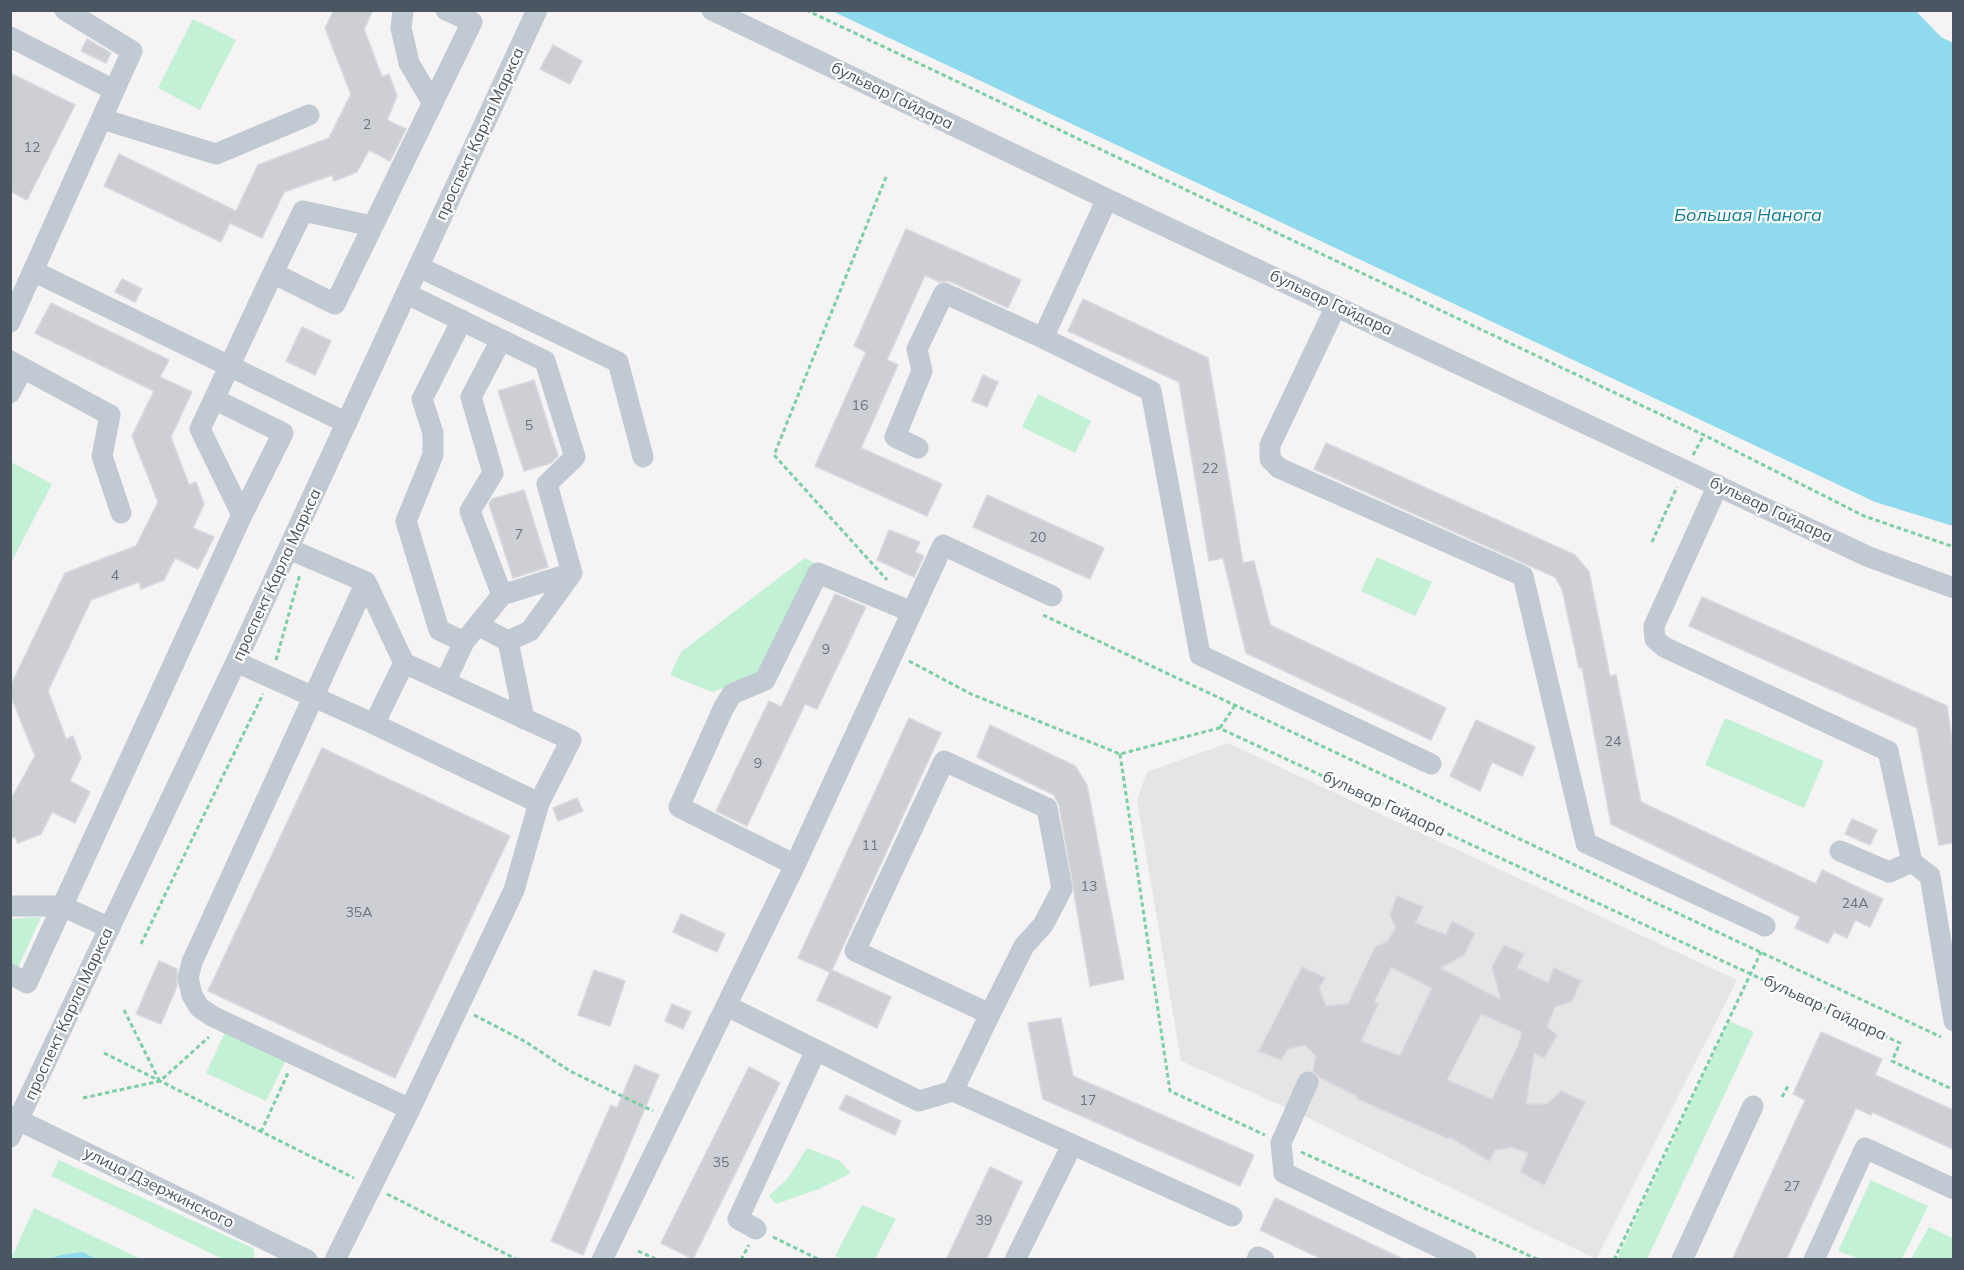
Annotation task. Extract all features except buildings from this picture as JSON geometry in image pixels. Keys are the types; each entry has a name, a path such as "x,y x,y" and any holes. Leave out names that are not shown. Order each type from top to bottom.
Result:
{"street":[{"path":"10,322 132,51 65,10"},
{"path":"403,10 401,28 409,63 432,102"},
{"path":"273,273 335,304 472,22 446,10"},
{"name":"проспект Карла Маркса","path":"13,1124 110,928 236,662 297,553 347,423 537,10"},
{"name":"бульвар Гайдара","path":"712,10 1107,200 1869,557 1953,588"},
{"path":"10,37 114,90"},
{"path":"102,119 216,154 309,116"},
{"path":"1043,338 1107,200"},
{"path":"242,515 200,429 303,211 372,226"},
{"path":"419,267 618,362 643,457"},
{"path":"33,271 347,423"},
{"path":"918,448 895,437 922,371 917,349 944,293 1151,391 1200,655 1431,764"},
{"path":"406,294 545,361 575,457 547,484 572,573"},
{"path":"1336,306 1270,445 1270,459 1279,468 1523,576 1586,843 1765,926"},
{"path":"462,320 422,399 433,433 432,455 406,520 439,630 464,642"},
{"path":"501,340 471,397 493,473 470,511 502,595"},
{"path":"10,393 17,364 110,415 102,456 121,513"},
{"path":"10,974 27,983 242,515 283,433 214,399"},
{"path":"1718,485 1654,626 1655,639 1664,647 1888,751 1912,862 1930,876 1948,1029"},
{"path":"602,1260 795,865 943,545 1052,596"},
{"path":"297,553 366,582 404,663 571,740 539,803 514,890 335,1260"},
{"path":"445,682 464,642 502,595 572,573"},
{"path":"508,641 530,631 572,573"},
{"path":"795,865 679,807 723,709 732,694 765,680 818,573 912,612"},
{"path":"366,582 192,962 188,978 192,995 199,1007 225,1023 410,1109"},
{"path":"479,626 508,641"},
{"path":"508,641 524,719"},
{"path":"236,662 374,724 539,803"},
{"path":"374,724 404,663"},
{"path":"953,1091 1024,946 1043,925 1062,889 1047,808 944,762 855,951 990,1014"},
{"path":"1840,851 1889,872 1912,862"},
{"path":"10,906 62,906 110,928"},
{"path":"727,1006 920,1101 953,1091 1232,1216"},
{"path":"756,1229 738,1219 816,1050"},
{"path":"1308,1082 1281,1143 1284,1173 1466,1260"},
{"path":"1682,1260 1753,1106"},
{"name":"улица Дзержинского","path":"13,1124 307,1260"},
{"path":"1015,1260 1072,1146"},
{"path":"1814,1260 1865,1148 1953,1189"},
{"path":"1257,1260 1258,1257 1264,1260"}],"path":[{"path":"806,10 1704,435 1864,516 1953,547"},
{"path":"886,177 774,455 888,582"},
{"path":"141,944 271,678 297,553"},
{"path":"1035,611 1761,952 1948,1029"},
{"path":"894,654 971,694 1120,754 1219,728 1236,705"},
{"name":"бульвар Гайдара","path":"1219,728 1751,972 1900,1044 1892,1061 1953,1090"},
{"path":"1120,754 1170,1091 1539,1260"},
{"path":"1614,1260 1761,952"},
{"path":"459,1007 526,1042 570,1071 671,1120"},
{"path":"124,1010 160,1081"},
{"path":"82,1098 160,1081 225,1023"},
{"path":"104,1053 518,1260"},
{"path":"261,1131 297,1056"},
{"path":"1782,1097 1788,1086"},
{"path":"741,1260 756,1229 820,1260"},
{"path":"638,1251 658,1260"}],"shaded area":[{"path":"1228,743 1737,980 1596,1259 1294,1111 1181,1061 1137,800 1147,772"}],"green space":[{"path":"193,19 236,40 200,110 158,88"},
{"path":"1038,394 1091,421 1075,453 1022,427"},
{"path":"10,462 52,484 11,563"},
{"path":"1377,557 1432,582 1415,616 1361,591"},
{"path":"805,558 814,563 762,674 712,692 670,675 681,652"},
{"path":"1725,718 1824,761 1804,808 1705,765"},
{"path":"41,917 18,968 11,964 11,919"},
{"path":"1729,1021 1754,1032 1647,1259 1617,1259"},
{"path":"226,1030 287,1058 266,1101 206,1073"},
{"path":"807,1148 840,1161 851,1173 819,1189 776,1204 769,1196 788,1178"},
{"path":"59,1160 253,1248 255,1259 223,1259 51,1176"},
{"path":"1871,1180 1928,1206 1902,1259 1860,1259 1838,1251"},
{"path":"862,1205 896,1219 875,1259 843,1259 835,1256"},
{"path":"34,1208 141,1259 96,1259 83,1252 50,1260 11,1259"},
{"path":"1929,1227 1953,1238 1953,1259 1911,1259"}],"water":[{"name":"Большая Нанога","path":"832,11 1916,11 1941,37 1953,43 1953,526 1875,502"},
{"path":"83,1252 96,1259 50,1259 61,1255"}]}
